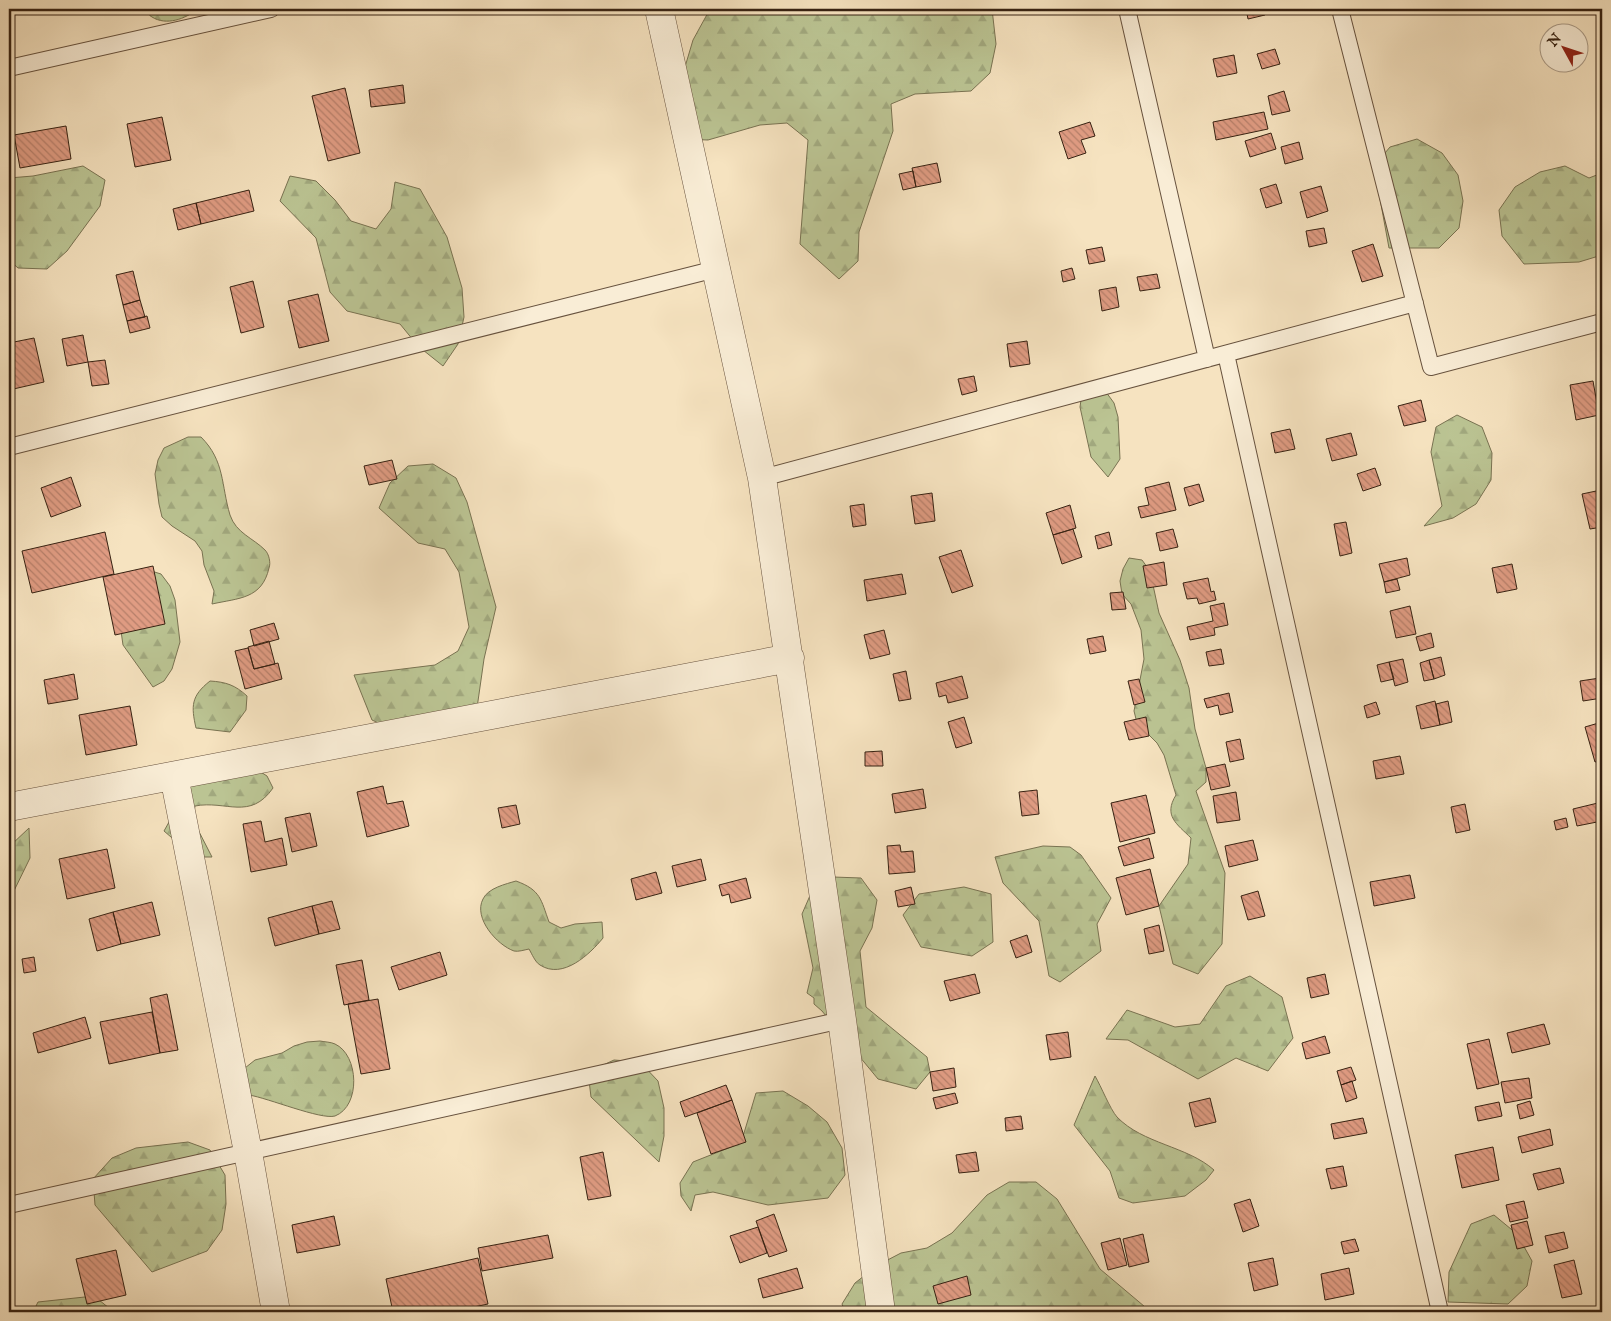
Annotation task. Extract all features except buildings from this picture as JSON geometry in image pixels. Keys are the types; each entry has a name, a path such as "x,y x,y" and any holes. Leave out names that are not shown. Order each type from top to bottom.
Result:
{"street":[{"path":"659,9 762,478 842,1020 881,1312"},
{"path":"9,807 790,658"},
{"path":"174,776 248,1152 276,1312"}],"lane":[{"path":"9,68 207,16 271,9"},
{"path":"1127,9 1207,359"},
{"path":"1340,9 1431,367 1602,322"},
{"path":"9,447 716,269"},
{"path":"762,478 1415,304"},
{"path":"1226,354 1440,1312"},
{"path":"9,1205 842,1020"}],"green space":[{"path":"144,9 197,9 182,18 163,21 151,16"},
{"path":"710,9 992,9 996,44 990,73 971,91 915,94 891,104 893,131 859,232 858,261 839,279 800,244 808,140 787,123 760,125 708,140 681,139 671,114 693,40"},
{"path":"1417,139 1442,153 1458,175 1463,201 1459,228 1439,248 1389,248 1374,166 1390,147"},
{"path":"83,166 105,180 100,206 67,251 47,269 18,268 9,260 9,178 33,176"},
{"path":"1565,166 1589,178 1602,173 1602,255 1579,262 1524,264 1502,236 1499,210 1515,187 1540,172"},
{"path":"290,176 316,181 335,200 351,221 376,229 391,209 395,182 420,189 447,237 462,288 464,317 458,344 443,366 418,346 400,324 347,311 330,292 316,238 280,201"},
{"path":"1106,392 1114,403 1118,417 1120,459 1108,477 1091,457 1080,407 1082,393"},
{"path":"1457,415 1482,427 1492,453 1491,480 1476,504 1453,518 1424,526 1442,506 1431,452 1436,427"},
{"path":"188,437 201,437 209,446 218,464 233,521 241,531 265,550 269,556 270,566 261,586 240,598 212,604 214,591 204,565 202,551 195,541 162,517 155,474 158,460 164,448"},
{"path":"433,464 456,478 467,502 496,607 484,659 476,715 398,732 372,720 354,675 435,665 458,651 469,627 459,572 445,549 418,543 379,508 390,483 408,466"},
{"path":"1129,558 1142,560 1150,571 1159,613 1180,660 1189,688 1195,729 1206,768 1206,782 1196,791 1225,873 1222,944 1198,974 1173,964 1159,906 1188,864 1191,838 1177,824 1171,814 1172,802 1176,795 1164,755 1157,743 1137,723 1134,711 1144,659 1141,630 1131,604 1122,594 1120,581 1123,569"},
{"path":"148,570 161,574 170,586 175,600 180,642 172,669 164,681 153,687 123,645 121,631"},
{"path":"210,681 230,685 247,696 246,710 230,732 196,728 193,713 194,702 199,692"},
{"path":"245,762 267,776 273,788 264,798 246,807 195,806 193,820 212,857 198,857 186,850 164,831 196,774"},
{"path":"29,828 30,858 9,901 9,851 11,845"},
{"path":"1043,846 1070,847 1081,855 1111,898 1097,924 1101,951 1060,982 1049,976 1039,921 1003,883 995,857"},
{"path":"833,877 861,878 877,900 872,928 860,951 866,1007 927,1057 930,1072 916,1089 878,1079 822,1011 814,1004 814,998 807,993 813,968 802,914 812,891"},
{"path":"516,881 535,892 542,902 549,922 561,928 575,924 602,922 603,938 583,958 567,967 558,969 549,969 540,965 529,949 514,951 507,948 488,930 481,914 481,906 485,895 489,892"},
{"path":"964,887 991,894 993,942 972,956 921,947 903,915 919,894"},
{"path":"1250,976 1282,997 1293,1038 1268,1071 1236,1058 1198,1079 1128,1040 1106,1039 1127,1010 1175,1027 1200,1024 1226,986"},
{"path":"307,1042 333,1043 343,1050 349,1058 354,1080 353,1092 343,1110 335,1116 318,1115 249,1095 245,1068 255,1060 282,1053 294,1046"},
{"path":"614,1060 640,1062 658,1081 664,1108 664,1136 659,1162 591,1097 588,1072"},
{"path":"1095,1076 1111,1109 1117,1117 1139,1133 1203,1162 1214,1170 1206,1180 1185,1196 1133,1203 1119,1198 1110,1171 1074,1125"},
{"path":"783,1091 808,1106 827,1122 842,1148 845,1175 828,1198 768,1205 713,1192 695,1195 691,1211 681,1196 680,1183 693,1162 741,1143 756,1093"},
{"path":"188,1142 210,1150 225,1175 226,1204 222,1230 207,1251 152,1272 95,1205 93,1179 112,1158 136,1148"},
{"path":"1009,1182 1036,1182 1057,1199 1100,1269 1151,1312 845,1312 842,1304 855,1283 878,1265 901,1253 927,1248 952,1233 987,1195"},
{"path":"1494,1215 1517,1234 1532,1261 1527,1286 1508,1304 1448,1302 1449,1272 1471,1224"},
{"path":"94,1296 114,1312 33,1312 38,1302"}]}
